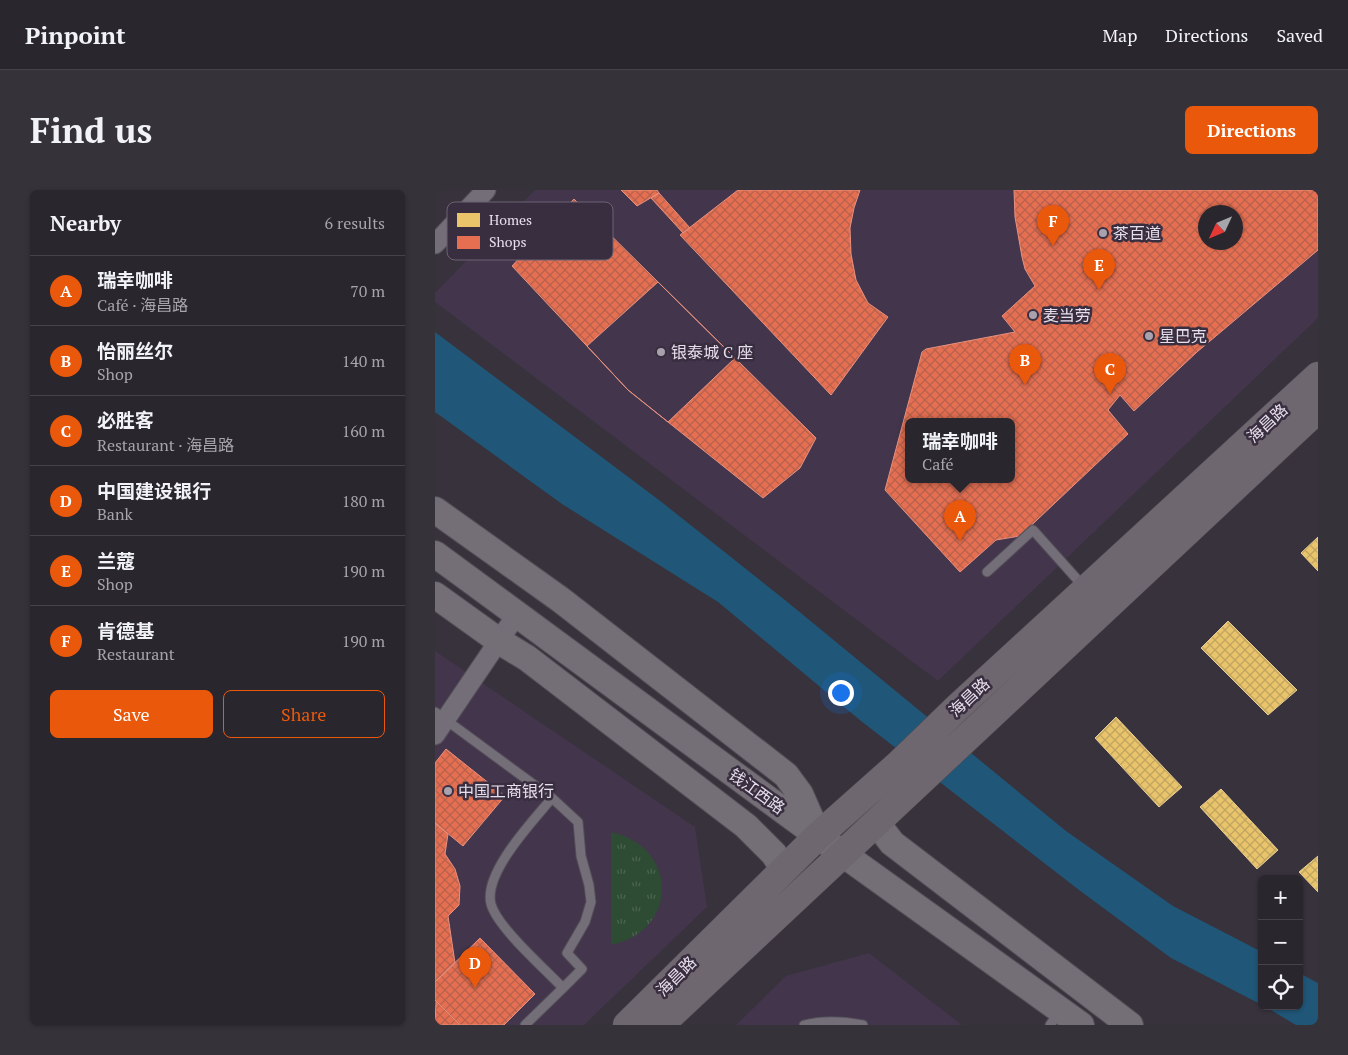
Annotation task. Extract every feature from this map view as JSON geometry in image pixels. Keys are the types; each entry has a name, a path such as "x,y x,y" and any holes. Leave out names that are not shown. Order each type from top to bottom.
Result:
{"main road":[{"name":"海昌路","path":"627,1025 818,836 899,764 958,707 1318,376"},
{"name":"海昌路","path":"659,1025 1318,410"},
{"path":"435,510 561,600 786,775 800,794 818,836"},
{"name":"钱江西路","path":"435,554 818,836 843,852 1055,1017 1081,1025"},
{"path":"435,594 499,641 527,658 746,826 774,854 784,870"},
{"path":"517,614 516,637 527,658"},
{"path":"876,822 892,843 1130,1025"}],"street":[{"path":"475,202 486,190"},
{"path":"435,244 447,232"},
{"path":"435,735 441,715 499,641 517,614"}],"lane":[{"path":"987,572 1033,530 1086,589"},
{"path":"441,715 552,798 578,822 581,856 589,885 591,902 585,922 567,953 582,969 525,1025"},
{"path":"552,798 527,828 497,871 491,887 491,904 497,918 563,988"},
{"path":"803,1025 838,1021 863,1025"}],"shaded area":[{"path":"535,190 1318,190 1318,318 938,681 435,302 435,293 467,260 613,260 613,202 523,202"},
{"path":"435,651 695,827 707,907 584,1025 435,1025"},
{"path":"869,953 962,1025 736,1025 786,976"}],"green space":[{"path":"611,832 633,841 649,854 659,871 662,889 659,907 649,924 633,937 611,945"}],"water":[{"path":"435,332 659,500 785,600 1066,831 1173,906 1258,950 1258,1003 1171,958 1079,890 861,721 718,602 562,504 435,412"},
{"path":"1303,975 1318,983 1318,1025 1296,1025 1271,1010 1303,1010"}],"building: Homes":[{"path":"1318,537 1318,571 1301,553"},
{"path":"1228,621 1297,690 1268,715 1201,648"},
{"path":"1116,717 1182,787 1159,807 1095,738"},
{"path":"1221,789 1278,850 1257,869 1200,807"},
{"path":"1318,856 1318,892 1303,875 1299,872"}],"building: Shops":[{"path":"621,190 657,190 659,193 637,206"},
{"path":"738,190 860,190 850,228 851,254 856,280 868,303 888,317 831,395 680,235"},
{"path":"1014,190 1318,190 1318,250 1197,352 1134,411 1120,395 1108,410 1128,434 1020,536 996,540 960,572 885,490 922,352 926,349 1015,332 1002,316 1035,286 1025,269 1015,217"},
{"path":"659,193 690,228 683,233 651,198"},
{"path":"613,238 816,438 800,468 763,498 628,390 512,266 518,260 613,260"},
{"name":"银泰城 C 座","path":"658,282 735,358 668,422 628,390 587,346"},
{"path":"446,749 505,796 463,846 435,823 435,763"},
{"path":"435,823 448,834 445,854 455,869 460,886 459,905 448,916 455,963 435,982"},
{"path":"480,938 535,994 504,1025 460,1025 435,1000 435,982"},
{"path":"436,1001 460,1025 435,1025"}],"place":[{"name":"茶百道","path":"1103,233"},
{"name":"肯德基","path":"1053,246"},
{"name":"兰蔻","path":"1099,290"},
{"name":"麦当劳","path":"1033,315"},
{"name":"星巴克","path":"1149,336"},
{"name":"银泰城 C 座","path":"661,352"},
{"name":"怡丽丝尔","path":"1025,385"},
{"name":"必胜客","path":"1110,394"},
{"name":"瑞幸咖啡","path":"960,541"},
{"name":"中国工商银行","path":"448,791"},
{"name":"中国建设银行","path":"475,988"}]}
